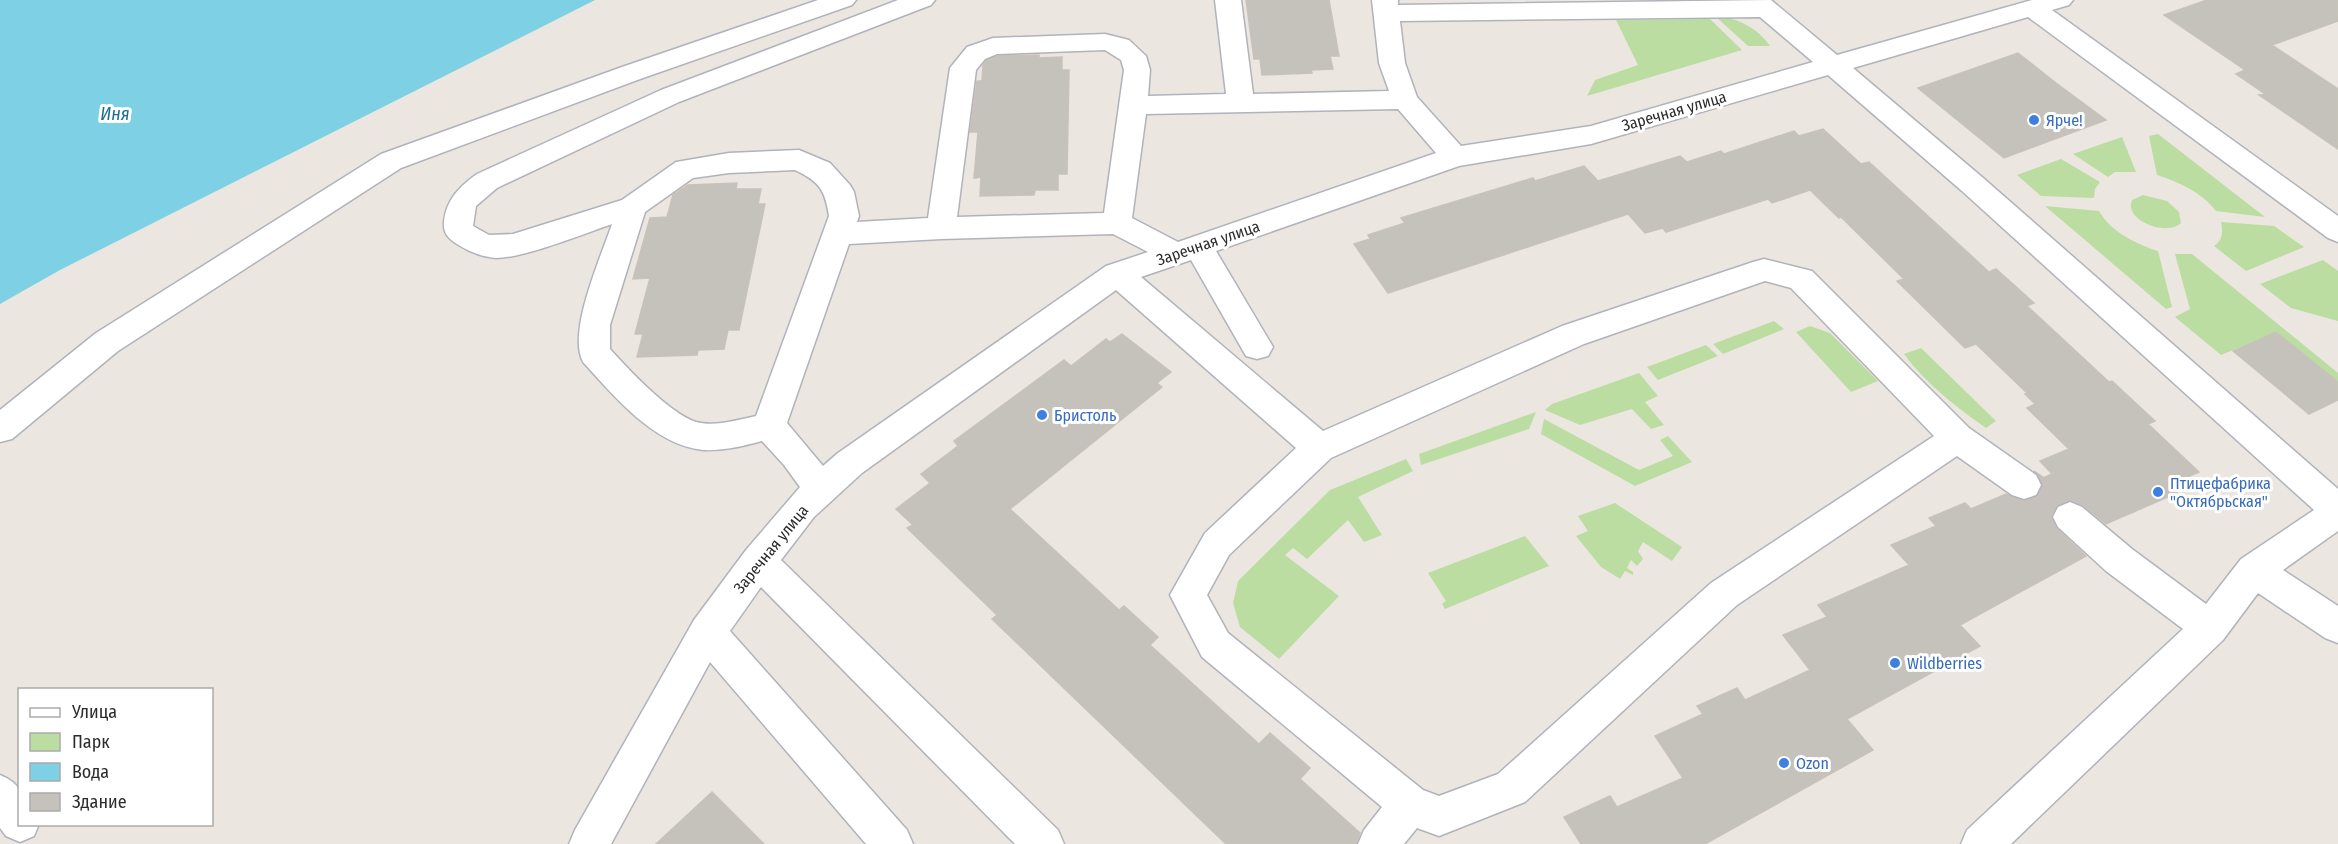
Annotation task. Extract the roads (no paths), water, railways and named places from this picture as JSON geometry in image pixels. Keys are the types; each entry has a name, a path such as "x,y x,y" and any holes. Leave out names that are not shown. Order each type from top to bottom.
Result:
{"street":[{"path":"0,429 108,342 391,161 631,73 843,0"},
{"path":"769,426 844,216 840,192 820,170 799,160 729,163 686,169 632,207 496,249 473,241 458,230 458,215 467,195 487,181 670,96 922,0"},
{"path":"1228,0 1241,104"},
{"path":"2047,4 2338,231"},
{"name":"Заречная улица","path":"589,844 707,632 802,507 850,463 1118,274 1455,157 1591,135 2047,4"},
{"path":"1455,157 1405,100 1392,63 1386,6 1761,5 1972,184 2338,511 2254,570 2210,628 1981,844"},
{"path":"941,228 963,68 976,53 993,46 1055,43 1105,42 1120,46 1133,56 1136,63 1134,105 1117,224"},
{"path":"1134,105 1405,100"},
{"path":"632,207 594,325 594,353 615,375 679,430 696,435 718,436 769,426"},
{"path":"838,234 941,228 1117,224 1188,250 1257,347"},
{"path":"1957,438 1724,594 1511,788 1438,816 1410,805 1215,645 1188,595 1217,544 1319,448 1573,335 1764,270 1800,279 1957,438 2024,485"},
{"path":"1118,274 1319,448"},
{"path":"769,426 796,455 822,491"},
{"path":"2070,517 2119,560 2210,628"},
{"path":"759,561 1044,844"},
{"path":"2254,570 2338,626"},
{"path":"707,632 893,844"},
{"path":"1378,844 1410,805"},
{"path":"21,826 36,844"}],"water":[{"name":"Иня","path":"0,0 595,0 60,270 0,304"}],"tunnel":[{"path":"2024,485 2070,517"}],"place":[{"name":"Ярче!","path":"2034,120"},
{"name":"Бристоль","path":"1042,415"},
{"name":"Птицефабрика \"Октябрьская\"","path":"2158,492"},
{"name":"Wildberries","path":"1895,663"},
{"name":"Ozon","path":"1784,763"}]}
